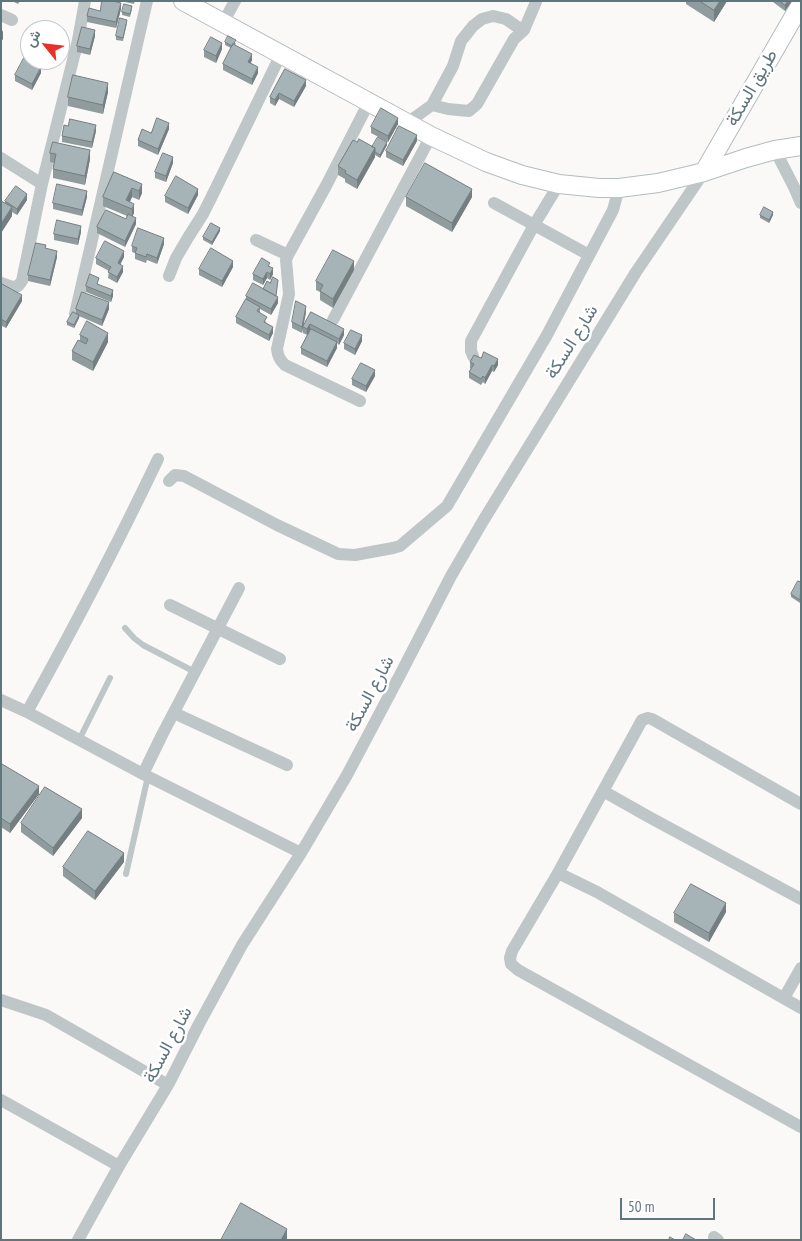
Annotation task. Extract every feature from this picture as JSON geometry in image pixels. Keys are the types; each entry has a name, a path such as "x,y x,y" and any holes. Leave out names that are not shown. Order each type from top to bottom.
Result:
{"main road":[{"path":"183,1 431,136 504,169 540,180 586,187 619,188 658,183 704,172 775,150 801,146"},
{"name":"طريق السكة","path":"704,172 801,4"}],"street":[{"path":"1,283 12,288 18,286 22,281 42,184 78,40 85,1"},
{"path":"75,314 147,1"},
{"path":"223,23 235,1"},
{"path":"432,105 469,111 477,104 514,39 524,30 536,2"},
{"path":"408,123 432,105 453,66 461,41 482,18 493,16 506,19 524,30"},
{"path":"169,276 176,258 203,214 281,54"},
{"path":"360,401 285,365 277,355 277,349 289,294 286,260 369,102"},
{"path":"333,320 431,136"},
{"path":"775,150 800,199"},
{"path":"1,158 42,184"},
{"name":"شارع السكة","path":"78,1240 119,1166 168,1085 242,945 302,853 400,675 451,576 483,521 636,272 704,172"},
{"path":"473,356 471,352 472,341 534,226 559,184"},
{"path":"169,481 174,475 184,476 338,554 355,554 400,546 448,506 547,335 613,210 619,188"},
{"path":"494,203 589,255"},
{"path":"256,240 288,255"},
{"path":"27,712 128,523 158,459"},
{"path":"145,775 174,712 239,588"},
{"path":"170,605 280,659"},
{"path":"1,700 145,775 302,853"},
{"path":"174,712 287,765"},
{"path":"801,804 652,719 642,720 558,873 512,951 510,958 511,964 518,970 801,1127"},
{"path":"603,791 801,899"},
{"path":"558,873 597,892 801,1008"},
{"path":"784,998 801,968"},
{"path":"1,1000 46,1015 168,1085"},
{"path":"1,1100 119,1166"}],"lane":[{"path":"125,628 143,645 195,672"},
{"path":"79,740 110,678"},
{"path":"126,874 145,775"}],"building":[{"path":"102,1 121,3 116,22 87,16 89,8 100,11"},
{"path":"700,1 720,1 714,10"},
{"path":"780,1 788,1 785,5"},
{"path":"124,4 132,6 130,14 122,12"},
{"path":"120,18 127,20 123,38 116,36"},
{"path":"82,27 95,30 90,49 77,46"},
{"path":"228,36 236,40 232,46 225,42"},
{"path":"211,37 222,43 216,56 204,50"},
{"path":"233,44 252,54 248,62 258,67 252,79 223,64"},
{"path":"20,66 20,70 39,70 32,84 15,75"},
{"path":"285,69 306,80 294,101 279,93 275,100 270,97"},
{"path":"73,75 108,83 103,105 68,97"},
{"path":"381,108 398,118 388,136 371,127"},
{"path":"157,118 169,123 158,149 138,140 142,129 151,133"},
{"path":"70,119 96,125 92,142 62,136 64,125 68,126"},
{"path":"399,126 417,135 403,160 386,151"},
{"path":"378,137 387,142 380,155 372,147"},
{"path":"359,139 375,148 357,180 338,166 353,140 357,142"},
{"path":"53,142 90,150 85,176 53,169 56,154 50,153"},
{"path":"163,153 173,157 166,176 155,172"},
{"path":"425,163 472,189 452,223 406,197"},
{"path":"114,172 142,184 139,191 132,188 126,200 134,204 132,209 103,197"},
{"path":"176,176 198,189 188,208 165,196"},
{"path":"57,184 87,191 82,210 53,203"},
{"path":"16,186 27,194 17,209 5,201"},
{"path":"1,201 12,207 1,224"},
{"path":"764,207 773,212 769,220 760,215"},
{"path":"106,210 126,219 128,214 136,218 125,241 97,227"},
{"path":"57,220 81,226 78,239 54,234"},
{"path":"211,223 220,228 212,242 203,237"},
{"path":"138,228 164,238 157,258 147,254 146,257 135,253 137,248 132,246"},
{"path":"105,241 124,251 118,263 123,266 117,277 108,272 111,267 96,258"},
{"path":"36,243 46,245 45,248 57,251 50,280 28,275"},
{"path":"211,248 233,261 222,281 199,269"},
{"path":"333,250 354,261 333,299 320,291 323,285 316,281"},
{"path":"262,258 270,263 268,266 273,268 270,274 267,272 263,279 253,274"},
{"path":"90,274 99,278 97,284 113,290 111,296 86,286"},
{"path":"273,277 278,280 276,296 263,289 267,281 270,283"},
{"path":"253,283 278,297 271,309 246,296"},
{"path":"2,284 22,295 6,322 1,319"},
{"path":"82,292 109,302 102,320 76,309"},
{"path":"246,299 260,307 257,311 267,317 264,322 273,327 269,335 236,317"},
{"path":"296,301 306,306 302,327 292,322"},
{"path":"73,312 79,315 74,325 67,322"},
{"path":"311,312 344,329 339,339 310,324 307,329 303,327"},
{"path":"87,321 108,333 93,362 72,351 78,340 86,344 88,339 80,335"},
{"path":"311,329 337,342 327,361 301,348"},
{"path":"351,330 362,335 355,349 344,343"},
{"path":"484,352 498,359 494,366 492,365 485,378 483,376 481,379 469,372 474,364 470,362 474,355 481,358"},
{"path":"361,363 375,370 366,386 352,379"},
{"path":"798,581 801,582 800,600 791,594"},
{"path":"2,764 39,786 10,824 1,818"},
{"path":"45,787 82,809 53,848 21,823"},
{"path":"88,831 124,853 95,891 63,867"},
{"path":"691,884 726,903 709,933 674,913"},
{"path":"241,1203 287,1229 281,1240 221,1240"},
{"path":"686,1234 696,1240 683,1240"}]}
